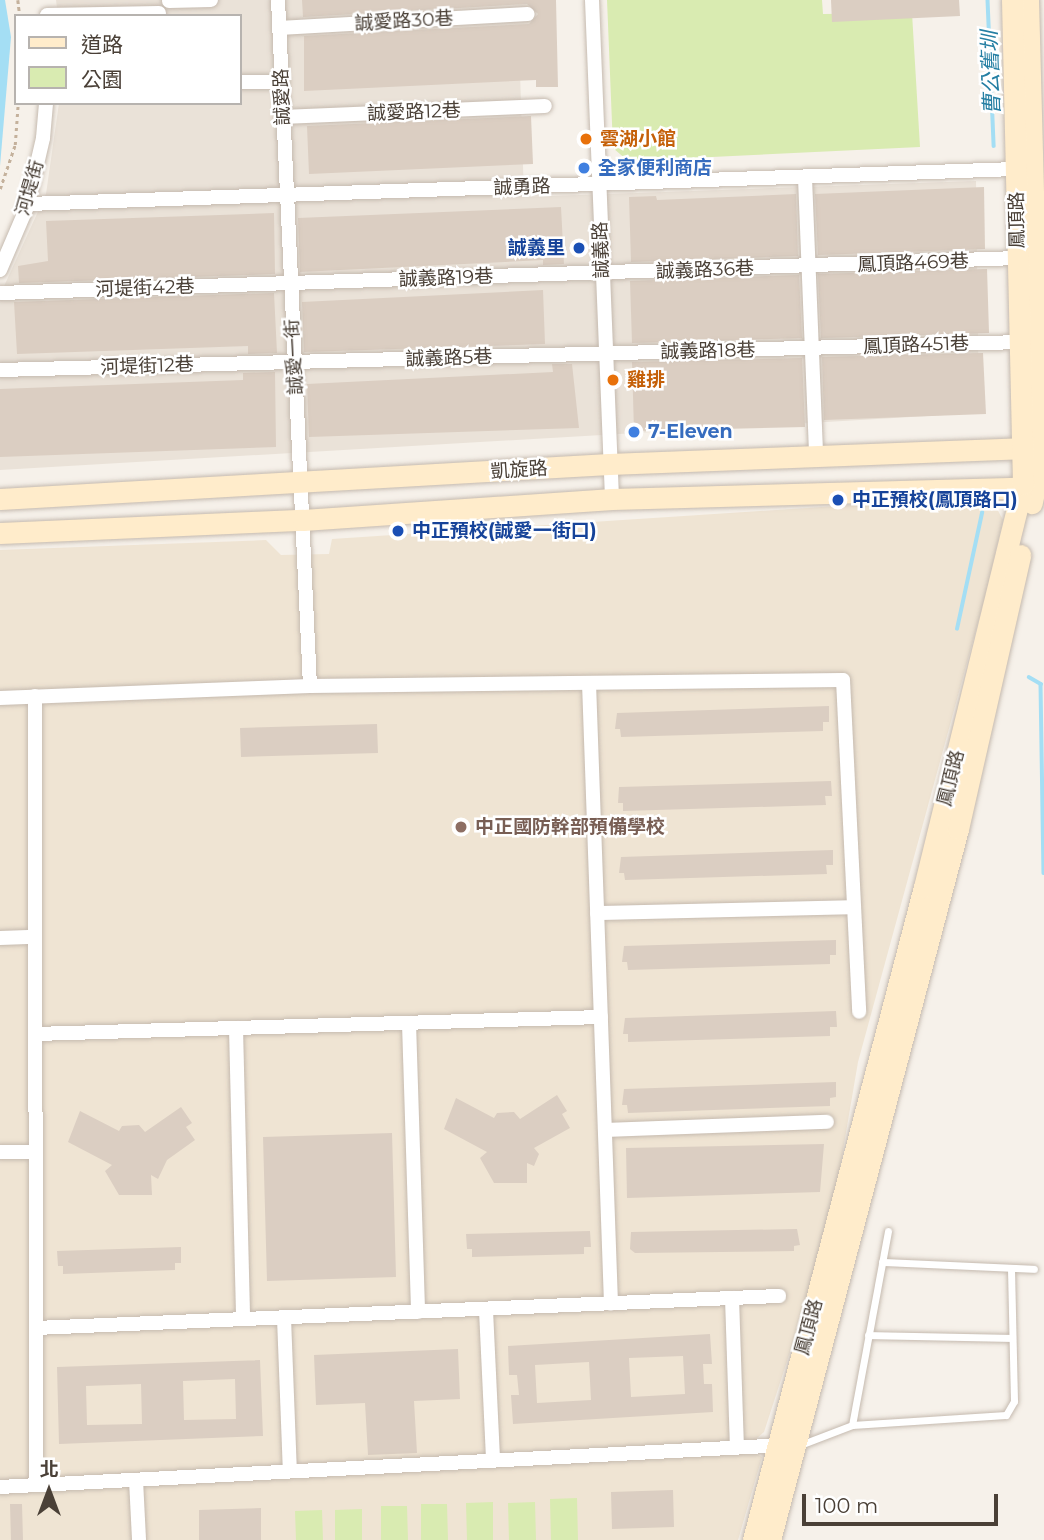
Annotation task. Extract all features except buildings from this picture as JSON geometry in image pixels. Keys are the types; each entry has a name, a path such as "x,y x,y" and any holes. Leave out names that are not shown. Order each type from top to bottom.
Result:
{"main road":[{"name":"鳳頂路","path":"1012,0 1021,342 1035,467"},
{"name":"鳳頂路","path":"770,1540 786,1446 1035,467 1028,0"},
{"name":"凱旋路","path":"0,499 301,484 609,464 816,457 1035,467"},
{"name":"凱旋路","path":"0,533 303,520 1035,467"},
{"name":"鳳頂路","path":"753,1540 786,1446"}],"street":[{"path":"62,14 164,7 211,0"},
{"name":"誠愛路","path":"278,0 285,195"},
{"name":"誠義路","path":"592,0 604,354 612,499"},
{"name":"誠愛路30巷","path":"279,28 528,15"},
{"path":"242,82 281,82"},
{"name":"河堤街","path":"0,270 28,204 46,105"},
{"name":"誠愛路12巷","path":"282,117 545,106"},
{"name":"誠勇路","path":"28,204 1016,169"},
{"path":"805,178 816,457"},
{"name":"誠愛一街","path":"285,195 310,686"},
{"name":"鳳頂路469巷","path":"809,267 1018,258"},
{"name":"誠義路36巷","path":"601,272 809,267"},
{"name":"誠義路19巷","path":"290,283 601,272"},
{"name":"河堤街42巷","path":"0,293 290,283"},
{"name":"鳳頂路451巷","path":"812,349 1021,342"},
{"name":"誠義路18巷","path":"604,354 812,349"},
{"name":"誠義路5巷","path":"295,362 604,354"},
{"name":"河堤街12巷","path":"0,370 295,362"},
{"path":"0,698 310,686 843,680 859,1012"},
{"path":"589,683 611,1304"},
{"path":"35,696 36,1485"},
{"path":"597,913 854,907"},
{"path":"0,938 35,937"},
{"path":"35,1034 601,1017"},
{"path":"409,1023 418,1312"},
{"path":"236,1028 243,1320"},
{"path":"605,1130 827,1122"},
{"path":"0,1152 35,1152"},
{"path":"36,1328 779,1296"},
{"path":"732,1298 737,1447"},
{"path":"486,1310 493,1460"},
{"path":"284,1318 290,1471"},
{"path":"0,1487 786,1446"},
{"path":"136,1480 139,1540"}],"lane":[{"path":"852,1425 888,1231"},
{"path":"882,1262 1034,1269"},
{"path":"786,1446 852,1425 1006,1415 1014,1401 1010,1338 1011,1268"},
{"path":"868,1335 1010,1338"}],"path":[{"path":"0,189 15,145 18,105"}],"shaded area":[{"path":"56,0 553,0 520,73 524,197 976,181 979,413 0,470 0,295 46,194 59,105 242,105 242,14 58,14"},
{"name":"中正國防幹部預備學校","path":"990,496 1003,520 986,593 858,1062 829,1232 764,1432 757,1438 755,1453 762,1457 738,1540 0,1540 0,550 266,540 281,555 329,554 332,539"}],"green space":[{"path":"607,0 822,0 823,14 912,13 920,147 628,161 613,148"},
{"path":"577,1498 578,1540 551,1540 550,1499"},
{"path":"493,1502 493,1540 467,1540 466,1503"},
{"path":"535,1502 536,1540 509,1540 508,1503"},
{"path":"421,1504 447,1504 448,1540 421,1540"},
{"path":"381,1506 407,1506 408,1540 381,1540"},
{"path":"362,1509 362,1540 335,1540 335,1510"},
{"path":"322,1510 323,1540 296,1540 295,1511"}],"water":[{"path":"0,0 5,0 11,37 0,166"}],"waterway":[{"name":"曹公舊圳","path":"988,0 994,146"},
{"name":"曹公舊圳","path":"957,629 982,513"},
{"name":"曹公舊圳","path":"1029,677 1041,684 1044,873"}],"place":[{"name":"雲湖小館","path":"586,139"},
{"name":"全家便利商店","path":"584,168"},
{"name":"誠義里","path":"579,248"},
{"name":"雞排","path":"613,380"},
{"name":"7-Eleven","path":"634,432"},
{"name":"中正預校(鳳頂路口)","path":"838,500"},
{"name":"中正預校(誠愛一街口)","path":"398,531"},
{"name":"中正國防幹部預備學校","path":"461,827"}]}
